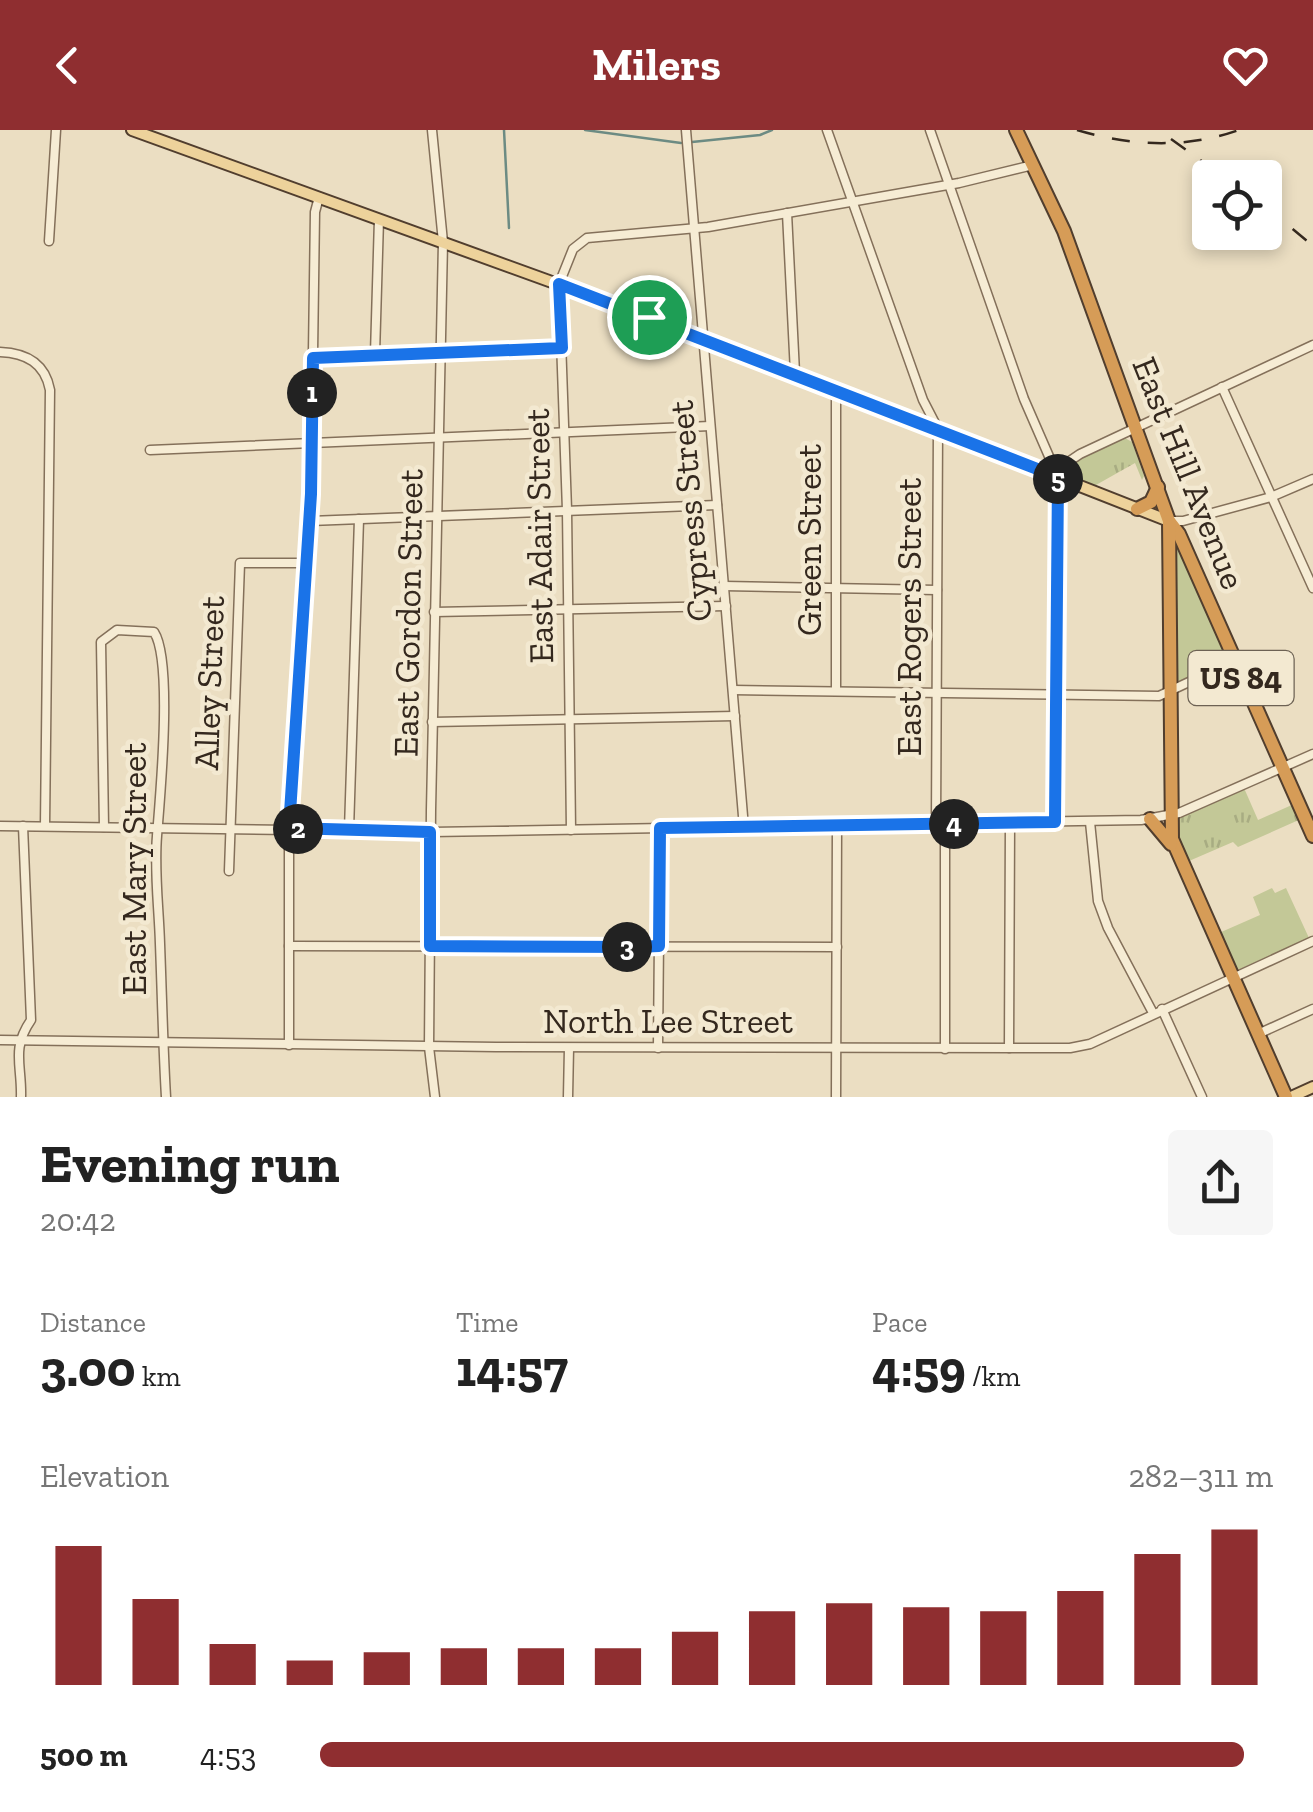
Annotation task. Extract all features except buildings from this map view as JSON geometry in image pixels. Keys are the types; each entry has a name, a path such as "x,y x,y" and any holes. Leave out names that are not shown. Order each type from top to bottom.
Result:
{"highway":[{"name":"East Hill Avenue","path":"1016,130 1064,231 1168,521 1179,534 1313,836"},
{"path":"1137,509 1151,502 1158,488"},
{"name":"US 84","path":"1168,521 1171,815 1175,850 1288,1097"},
{"path":"1150,819 1175,850"}],"main road":[{"path":"132,130 794,372 1168,521"},
{"path":"1288,1097 1313,1087"}],"street":[{"path":"49,242 56,130"},
{"name":"East Gordon Street","path":"432,130 443,242 430,832 429,1047 435,1097"},
{"name":"Cypress Street","path":"686,130 744,828"},
{"name":"East Rogers Street","path":"827,130 923,400 938,429 937,692 945,1049"},
{"path":"930,130 1024,398 1056,474 1055,822"},
{"path":"559,284 573,249 586,238 694,229 949,184 1033,165"},
{"path":"289,1045 289,828 310,521 315,212 319,198"},
{"path":"787,212 794,372"},
{"path":"375,354 379,219"},
{"name":"East Adair Street","path":"559,284 567,510 571,830"},
{"path":"1056,474 1080,454 1313,346"},
{"path":"313,358 562,348"},
{"path":"0,352 20,354 35,361 44,370 50,390 45,826"},
{"path":"1222,388 1313,588"},
{"name":"Green Street","path":"836,390 836,691"},
{"path":"150,450 710,426"},
{"path":"1168,521 1184,521 1271,497 1313,480"},
{"path":"310,521 717,504"},
{"path":"349,830 359,519"},
{"name":"Alley Street","path":"229,871 240,563 306,563"},
{"path":"724,586 937,590"},
{"path":"434,612 726,606"},
{"name":"East Mary Street","path":"104,827 101,642 118,630 154,632 160,641 163,786 159,828 166,1097"},
{"path":"733,690 1160,696 1234,661"},
{"path":"432,722 735,716"},
{"path":"0,826 430,832 1150,819 1171,815 1313,754"},
{"path":"1090,822 1098,901 1108,928 1158,1011 1202,1097"},
{"path":"1009,1048 1010,823"},
{"path":"22,1097 19,1040 31,1020 23,826"},
{"path":"836,1097 837,826"},
{"path":"658,1048 660,828"},
{"name":"North Lee Street","path":"0,1040 836,1050 1084,1046 1313,941"},
{"path":"289,946 837,947"},
{"path":"1258,1034 1313,1010"},
{"path":"568,1097 569,1048"}],"green space":[{"path":"1125,438 1132,442 1142,480 1135,463 1096,485 1119,497 1063,476 1066,465"},
{"path":"1174,534 1227,658 1177,684 1174,682"},
{"path":"1244,788 1258,820 1294,804 1301,819 1238,847 1233,842 1189,861 1179,847 1176,818"},
{"path":"1272,888 1275,893 1286,888 1309,938 1236,971 1219,933 1260,915 1253,897"}],"waterway":[{"path":"504,130 509,228"},
{"path":"585,130 681,143"},
{"path":"692,142 760,135 772,130"}],"railway":[{"path":"1077,130 1158,143 1199,140 1239,130"},
{"path":"1171,139 1200,160"},
{"path":"1282,220 1313,246"}],"route":[{"path":"559,284 649,317 1058,477 1055,822 660,828 659,946 430,946 430,832 289,828 311,494 313,358 562,348 559,284"}]}
